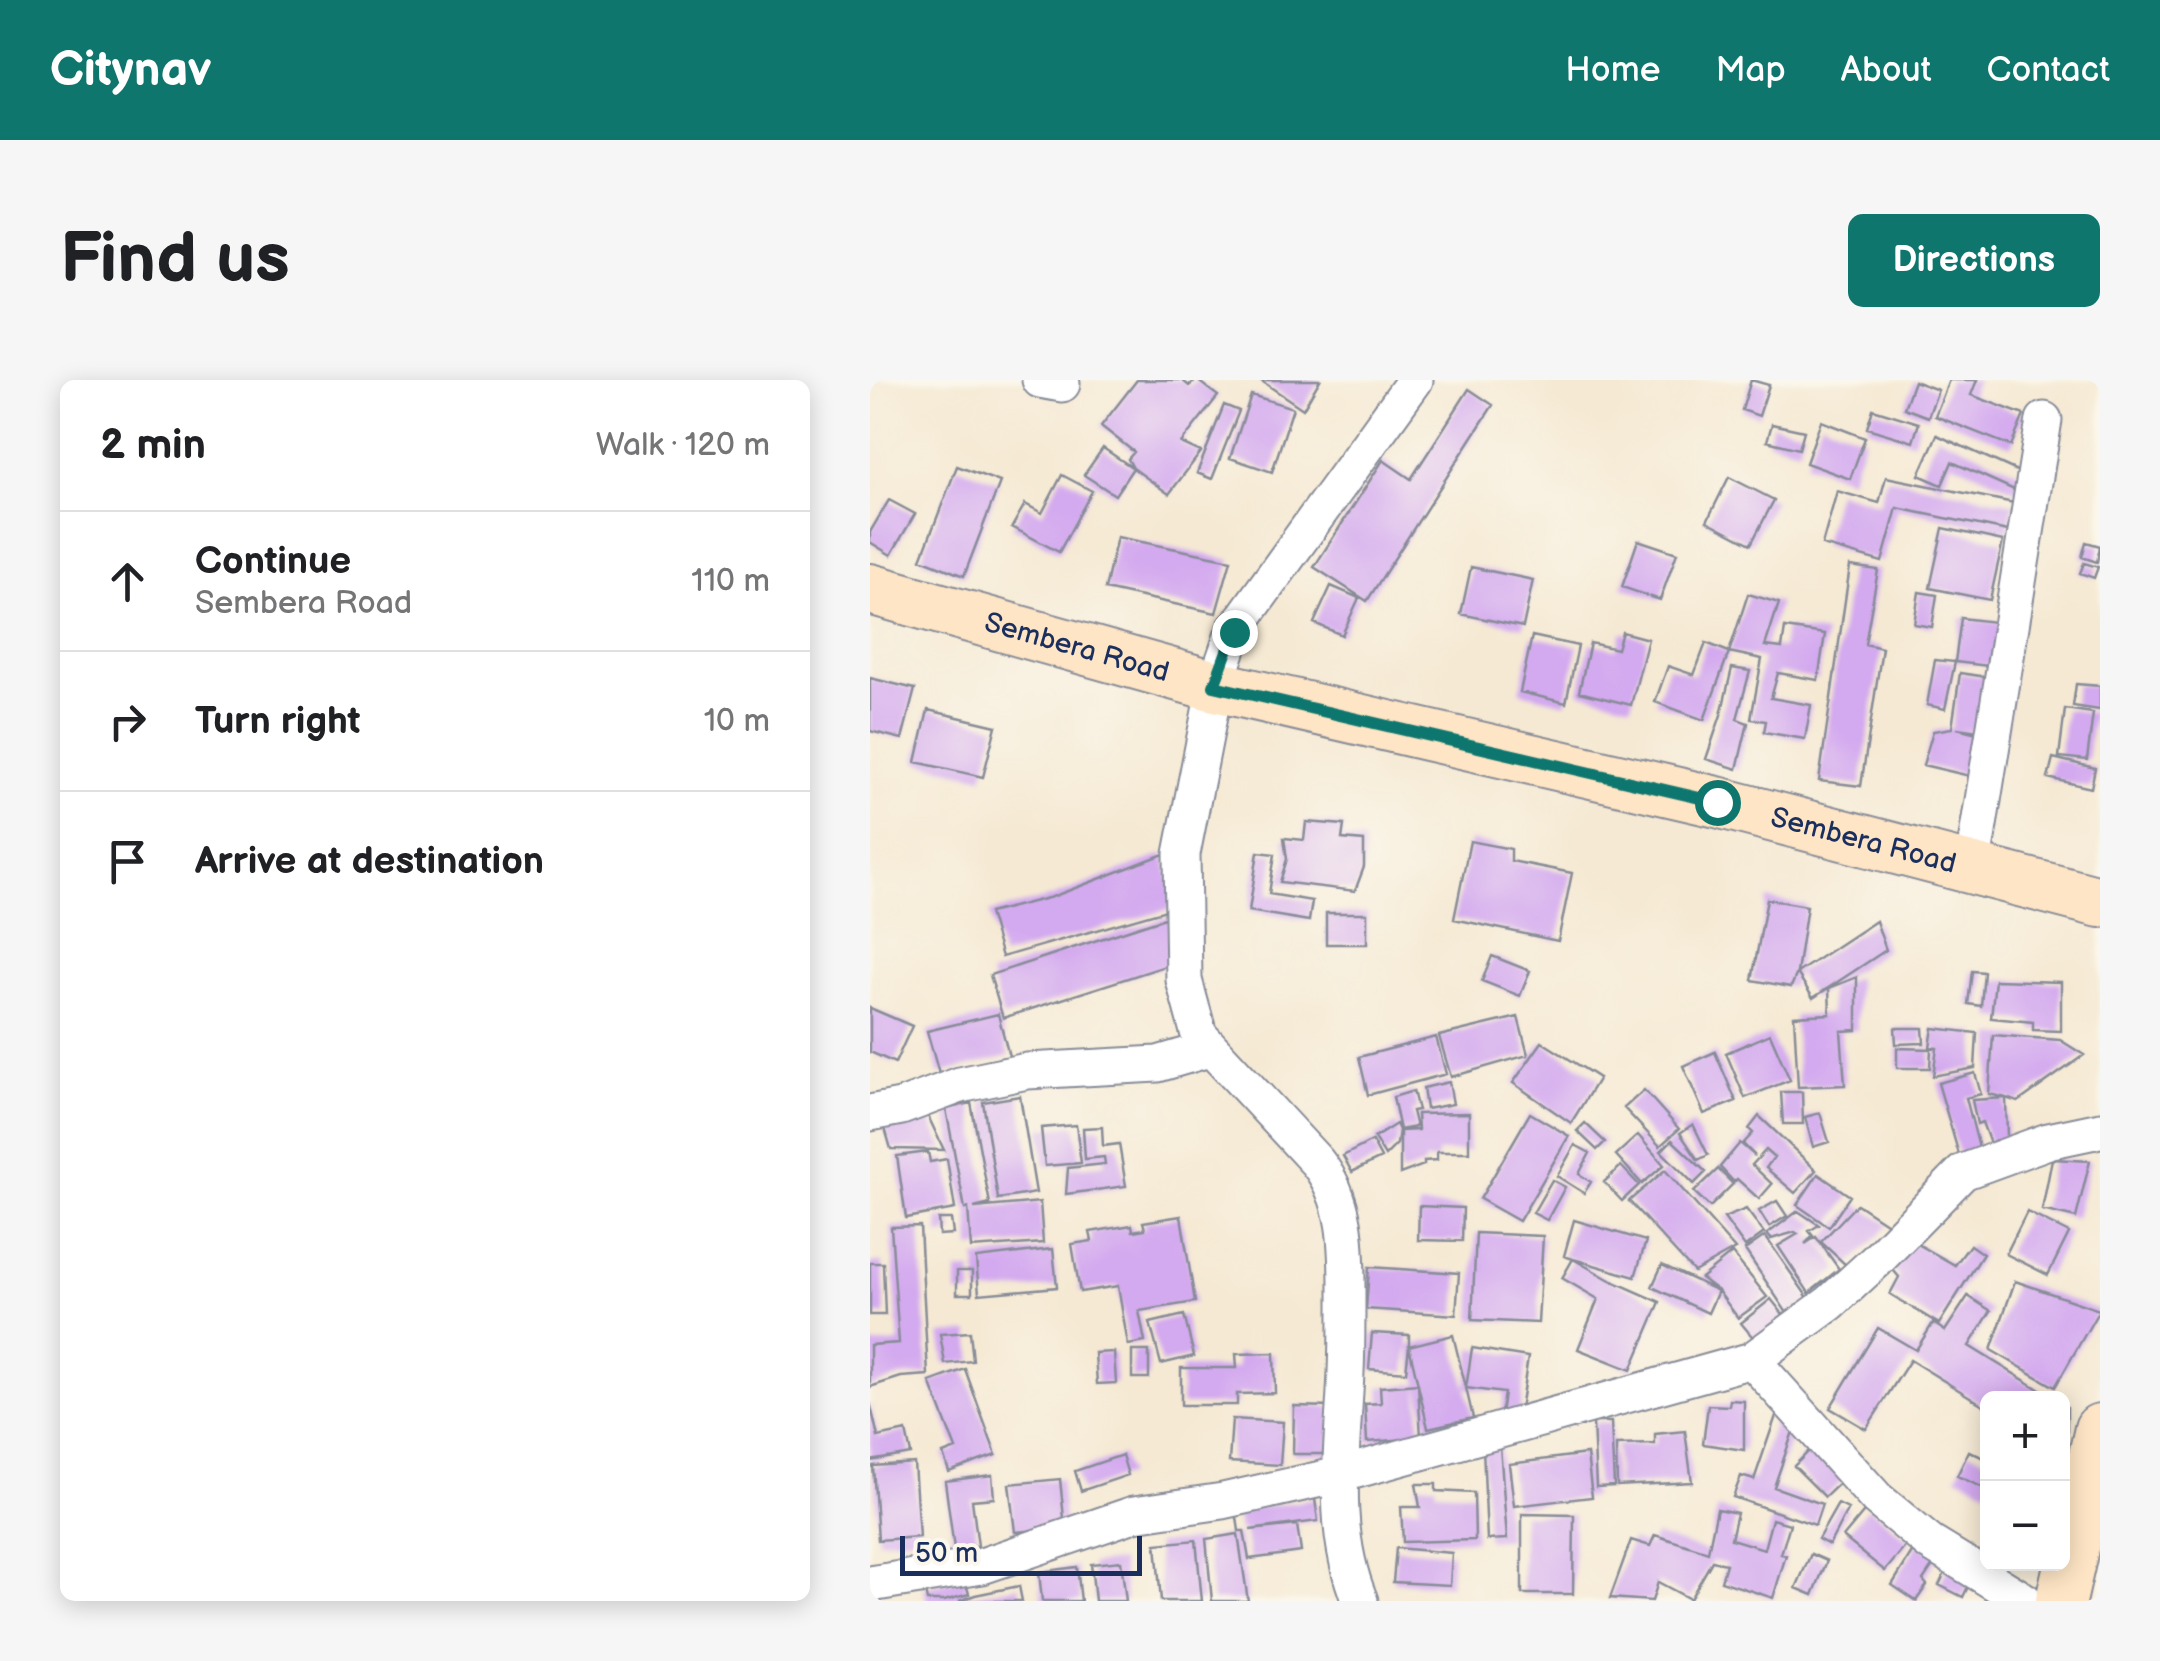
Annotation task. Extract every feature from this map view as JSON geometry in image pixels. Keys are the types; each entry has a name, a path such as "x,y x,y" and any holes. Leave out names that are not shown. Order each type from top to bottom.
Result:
{"street":[{"path":"1360,1601 1345,1556 1339,1475 1347,1249 1340,1203 1330,1179 1317,1162 1209,1049 1191,1014 1184,980 1180,886 1182,854 1214,686 1234,632 1415,380"},
{"path":"1972,869 2044,420"},
{"name":"Sembera Road","path":"870,589 1214,686 1717,802 2100,902"},
{"path":"870,1113 901,1107 960,1084 1027,1071 1158,1064 1209,1049"},
{"path":"870,1584 982,1566 1134,1514 1223,1502 1339,1475 1752,1360 1876,1262 1963,1172 2048,1141 2100,1130"},
{"path":"1752,1360 1877,1499 1930,1543 2026,1601"},
{"path":"2060,1601 2100,1428"}],"building":[{"path":"1137,380 1182,380 1189,386 1197,380 1218,396 1181,443 1201,452 1169,494 1133,468 1128,459 1134,452 1101,426"},
{"path":"1260,380 1320,380 1303,409"},
{"path":"1751,380 1769,385 1759,416 1742,410"},
{"path":"1949,380 1977,380 1971,395 2024,415 2011,446 1935,416"},
{"path":"1914,381 1938,390 1928,417 1904,408"},
{"path":"1469,389 1493,405 1367,601 1314,567 1383,460 1411,479"},
{"path":"1251,395 1293,408 1272,472 1230,458"},
{"path":"1224,405 1239,411 1212,479 1197,473"},
{"path":"1873,409 1919,423 1913,442 1867,428"},
{"path":"1821,421 1865,438 1850,479 1806,463"},
{"path":"1772,424 1804,431 1799,449 1767,441"},
{"path":"1937,435 2028,476 2021,493 1952,462 1942,485 1919,475"},
{"path":"1103,448 1133,468 1115,495 1084,475"},
{"path":"957,466 1000,482 964,576 921,559"},
{"path":"1062,475 1092,491 1059,552 1012,527 1025,504 1042,513"},
{"path":"1729,477 1774,500 1751,544 1707,521"},
{"path":"1886,477 2014,503 2008,531 1897,508 1882,562 1822,545 1837,491 1879,503"},
{"path":"889,500 915,514 891,555 870,542 870,532"},
{"path":"1943,528 2003,541 1990,600 1930,588"},
{"path":"1117,537 1231,560 1216,613 1105,589"},
{"path":"1638,540 1677,553 1660,600 1622,587"},
{"path":"2086,542 2100,546 2097,562 2082,557"},
{"path":"2084,563 2098,567 2094,578 2080,573"},
{"path":"1850,566 1878,570 1865,644 1882,648 1861,786 1819,781"},
{"path":"1471,567 1533,580 1523,627 1461,614"},
{"path":"1331,586 1359,598 1342,635 1314,623"},
{"path":"1919,592 1937,595 1932,627 1914,624"},
{"path":"1748,594 1779,603 1765,646 1782,648 1785,628 1825,634 1818,680 1778,673 1771,698 1811,705 1805,739 1764,732 1766,721 1751,719 1762,659 1729,652"},
{"path":"1961,618 2003,623 1997,667 1955,662"},
{"path":"1622,632 1648,639 1631,705 1579,692 1590,643 1617,649"},
{"path":"1532,636 1578,646 1566,703 1520,692"},
{"path":"1706,643 1729,652 1704,720 1655,702 1668,666 1694,675"},
{"path":"1935,660 1955,662 1945,709 1927,705"},
{"path":"1732,668 1750,671 1737,719 1748,723 1737,769 1706,759"},
{"path":"1960,673 2013,681 2006,735 1957,728 1997,738 1987,780 1923,765 1933,731 1952,728"},
{"path":"870,678 915,689 902,739 870,731"},
{"path":"2076,684 2100,686 2100,710 2073,706"},
{"path":"2065,709 2093,713 2087,760 2059,757"},
{"path":"928,710 996,726 983,777 916,762"},
{"path":"2053,758 2095,768 2091,788 2048,778"},
{"path":"1306,822 1344,825 1342,839 1364,841 1364,867 1355,891 1280,882 1287,859 1284,838 1304,840"},
{"path":"1470,841 1511,849 1511,861 1572,873 1558,941 1454,919"},
{"path":"1258,852 1275,854 1269,894 1312,901 1309,921 1249,911"},
{"path":"1164,854 1177,907 1002,957 989,913 1052,897"},
{"path":"1767,899 1807,906 1797,973 1791,987 1752,980"},
{"path":"1326,913 1367,913 1367,944 1326,944"},
{"path":"1171,916 1178,962 1003,1018 990,975"},
{"path":"1876,921 1886,950 1813,998 1797,973"},
{"path":"1492,956 1530,971 1520,996 1482,981"},
{"path":"1972,971 1984,972 1981,1006 1968,1004"},
{"path":"1857,977 1857,1030 1841,1031 1845,1085 1798,1087 1794,1016 1830,1014 1829,988"},
{"path":"1995,980 2061,982 2061,1031 2033,1030 2033,1022 1991,1018"},
{"path":"870,1008 912,1026 895,1063 870,1052"},
{"path":"998,1014 1009,1056 939,1074 927,1031"},
{"path":"1518,1017 1528,1055 1451,1077 1439,1036"},
{"path":"1895,1028 1923,1028 1924,1043 1896,1044"},
{"path":"1933,1028 1977,1033 1975,1068 1933,1076 1937,1048 1930,1047"},
{"path":"1770,1034 1790,1080 1745,1098 1726,1053"},
{"path":"1993,1035 2060,1040 2084,1055 2018,1102 1989,1094"},
{"path":"1436,1037 1446,1074 1368,1095 1359,1057"},
{"path":"1542,1042 1599,1078 1571,1123 1513,1083"},
{"path":"1897,1048 1931,1049 1930,1068 1897,1068"},
{"path":"1715,1052 1736,1101 1704,1114 1683,1066"},
{"path":"1975,1073 1981,1094 1966,1098 1979,1148 1960,1158 1938,1083"},
{"path":"1449,1082 1453,1104 1426,1109 1423,1088"},
{"path":"1644,1090 1679,1129 1660,1146 1624,1108"},
{"path":"1413,1091 1418,1110 1412,1111 1416,1127 1400,1130 1393,1097"},
{"path":"1781,1092 1802,1092 1803,1124 1783,1124"},
{"path":"1020,1096 1036,1193 998,1199 983,1102"},
{"path":"2006,1098 2007,1138 1990,1144 1982,1122 1977,1124 1972,1100"},
{"path":"971,1103 990,1204 974,1208 1040,1202 1043,1243 971,1248 968,1208 965,1209 946,1109"},
{"path":"1469,1113 1469,1152 1437,1152 1437,1160 1424,1161 1424,1165 1400,1174 1400,1131 1418,1130 1417,1114"},
{"path":"1530,1113 1569,1136 1519,1221 1480,1199"},
{"path":"1820,1113 1829,1142 1813,1147 1805,1117"},
{"path":"928,1116 944,1150 891,1149 885,1128"},
{"path":"1759,1116 1816,1170 1795,1193 1766,1168 1774,1157 1766,1150 1752,1165 1772,1184 1759,1199 1720,1167 1740,1143 1755,1156 1743,1144 1753,1133 1749,1129"},
{"path":"1585,1123 1605,1142 1597,1150 1577,1131"},
{"path":"1396,1124 1397,1144 1385,1156 1374,1138"},
{"path":"1693,1124 1708,1155 1698,1160 1680,1133"},
{"path":"1076,1125 1081,1163 1045,1166 1041,1128"},
{"path":"1102,1127 1103,1146 1119,1144 1126,1186 1066,1194 1068,1168 1105,1164 1104,1157 1085,1159 1083,1128"},
{"path":"1638,1135 1664,1165 1642,1184 1616,1155"},
{"path":"1672,1140 1706,1172 1694,1184 1661,1151"},
{"path":"1372,1141 1381,1158 1352,1172 1343,1156"},
{"path":"1575,1145 1590,1153 1579,1174 1591,1182 1584,1193 1557,1176"},
{"path":"928,1152 930,1162 947,1159 955,1209 906,1218 897,1156"},
{"path":"2052,1159 2090,1161 2076,1218 2042,1210"},
{"path":"1621,1166 1639,1185 1622,1201 1604,1182"},
{"path":"1718,1169 1733,1184 1710,1207 1694,1192"},
{"path":"1665,1170 1735,1249 1694,1272 1629,1201"},
{"path":"1818,1174 1850,1196 1829,1227 1797,1205"},
{"path":"1552,1180 1565,1187 1547,1220 1533,1213"},
{"path":"1777,1201 1787,1216 1769,1227 1759,1211"},
{"path":"1857,1204 1889,1225 1848,1267 1821,1242"},
{"path":"1419,1206 1463,1208 1462,1241 1418,1240"},
{"path":"1746,1209 1764,1233 1745,1247 1724,1218"},
{"path":"1798,1211 1819,1225 1809,1231 1813,1236 1805,1244 1816,1237 1839,1269 1809,1293 1778,1246 1798,1234 1771,1239 1767,1234"},
{"path":"2027,1212 2069,1233 2048,1275 2006,1254"},
{"path":"1181,1216 1195,1302 1139,1311 1145,1342 1128,1345 1118,1286 1080,1292 1072,1244 1092,1241 1090,1232 1132,1225 1133,1231 1145,1229 1143,1222"},
{"path":"938,1219 951,1219 953,1234 939,1235"},
{"path":"1574,1220 1646,1241 1635,1277 1564,1256"},
{"path":"920,1226 928,1375 901,1377 870,1387 870,1345 899,1343 891,1227"},
{"path":"1476,1233 1543,1236 1538,1323 1472,1320"},
{"path":"1765,1236 1811,1302 1789,1316 1745,1250"},
{"path":"1914,1242 1955,1265 1970,1245 1983,1254 1939,1324 1890,1294 1899,1277 1889,1265"},
{"path":"1053,1249 1057,1287 979,1294 976,1258"},
{"path":"1732,1253 1767,1297 1738,1318 1718,1291 1701,1278"},
{"path":"1573,1259 1660,1302 1631,1370 1578,1349 1598,1299 1562,1278"},
{"path":"870,1263 883,1263 885,1315 870,1315"},
{"path":"1662,1265 1718,1291 1708,1313 1652,1287"},
{"path":"1369,1267 1459,1273 1456,1315 1366,1309"},
{"path":"957,1271 972,1271 972,1294 957,1294"},
{"path":"2015,1281 2099,1310 2055,1387 1991,1350"},
{"path":"1968,1296 1991,1311 1969,1346 2042,1391 1980,1391 1980,1403 1910,1360 1866,1429 1830,1408 1878,1328 1916,1350 1933,1323 1945,1331"},
{"path":"1771,1299 1790,1323 1761,1347 1741,1323"},
{"path":"1184,1315 1194,1356 1161,1364 1150,1323"},
{"path":"970,1332 973,1361 945,1364 940,1334"},
{"path":"1372,1333 1409,1335 1406,1372 1369,1369"},
{"path":"1453,1335 1473,1418 1428,1428 1409,1346"},
{"path":"1472,1348 1528,1357 1519,1417 1501,1414 1504,1393 1466,1388"},
{"path":"1132,1351 1149,1351 1149,1378 1132,1378"},
{"path":"1114,1352 1116,1383 1097,1384 1095,1353"},
{"path":"1274,1353 1275,1393 1237,1394 1237,1405 1181,1405 1181,1368 1237,1368 1236,1354"},
{"path":"965,1369 996,1455 949,1472 943,1454 956,1449 930,1382"},
{"path":"1418,1384 1421,1438 1367,1442 1365,1404 1381,1403 1380,1387"},
{"path":"1730,1400 1744,1401 1744,1450 1703,1444 1708,1405 1729,1406"},
{"path":"870,1402 878,1437 906,1431 911,1454 870,1461"},
{"path":"1294,1406 1332,1407 1331,1454 1293,1454"},
{"path":"1779,1407 1799,1414 1774,1487 1822,1504 1815,1525 1733,1497 1741,1476 1754,1480"},
{"path":"1232,1419 1283,1422 1280,1465 1229,1462"},
{"path":"1593,1422 1611,1422 1614,1486 1596,1487"},
{"path":"1685,1431 1692,1482 1617,1486 1616,1445 1655,1444 1655,1434"},
{"path":"1500,1446 1507,1539 1487,1540 1483,1447"},
{"path":"1812,1448 1843,1480 1825,1497 1794,1466"},
{"path":"1969,1451 1980,1456 1980,1486 1957,1476"},
{"path":"1587,1454 1592,1497 1514,1506 1509,1464"},
{"path":"1122,1455 1128,1475 1081,1491 1075,1471"},
{"path":"914,1463 919,1537 878,1540 873,1466"},
{"path":"992,1475 994,1498 972,1500 978,1546 954,1549 945,1481"},
{"path":"1060,1479 1065,1528 1015,1532 1009,1484"},
{"path":"1416,1484 1436,1484 1436,1491 1474,1493 1475,1540 1403,1542 1401,1507 1420,1507"},
{"path":"1315,1499 1318,1521 1250,1530 1297,1525 1301,1552 1249,1559 1236,1511"},
{"path":"1838,1504 1848,1509 1829,1545 1818,1539"},
{"path":"1868,1507 1910,1541 1885,1571 1843,1537"},
{"path":"1717,1509 1737,1513 1731,1539 1764,1549 1772,1519 1790,1524 1781,1554 1786,1555 1773,1598 1721,1581 1726,1564 1712,1561 1690,1599 1658,1582 1652,1601 1610,1598 1631,1540 1650,1546 1655,1535 1708,1552"},
{"path":"1522,1514 1574,1515 1573,1594 1522,1594"},
{"path":"1238,1534 1248,1601 1212,1601 1206,1539"},
{"path":"1196,1540 1202,1601 1161,1601 1156,1544"},
{"path":"1918,1543 1939,1556 1923,1580 1927,1585 1916,1601 1892,1585"},
{"path":"1396,1548 1452,1553 1450,1585 1393,1582"},
{"path":"1811,1554 1827,1561 1813,1595 1796,1588"},
{"path":"1121,1561 1126,1601 1095,1601 1091,1564"},
{"path":"1950,1563 1974,1574 1963,1597 1939,1585"},
{"path":"1077,1567 1081,1601 1042,1601 1039,1572"},
{"path":"964,1577 969,1594 927,1601 924,1588"},
{"path":"1019,1586 1022,1601 959,1601 975,1595"}],"route":[{"path":"1234,632 1214,686 1717,802"}]}
